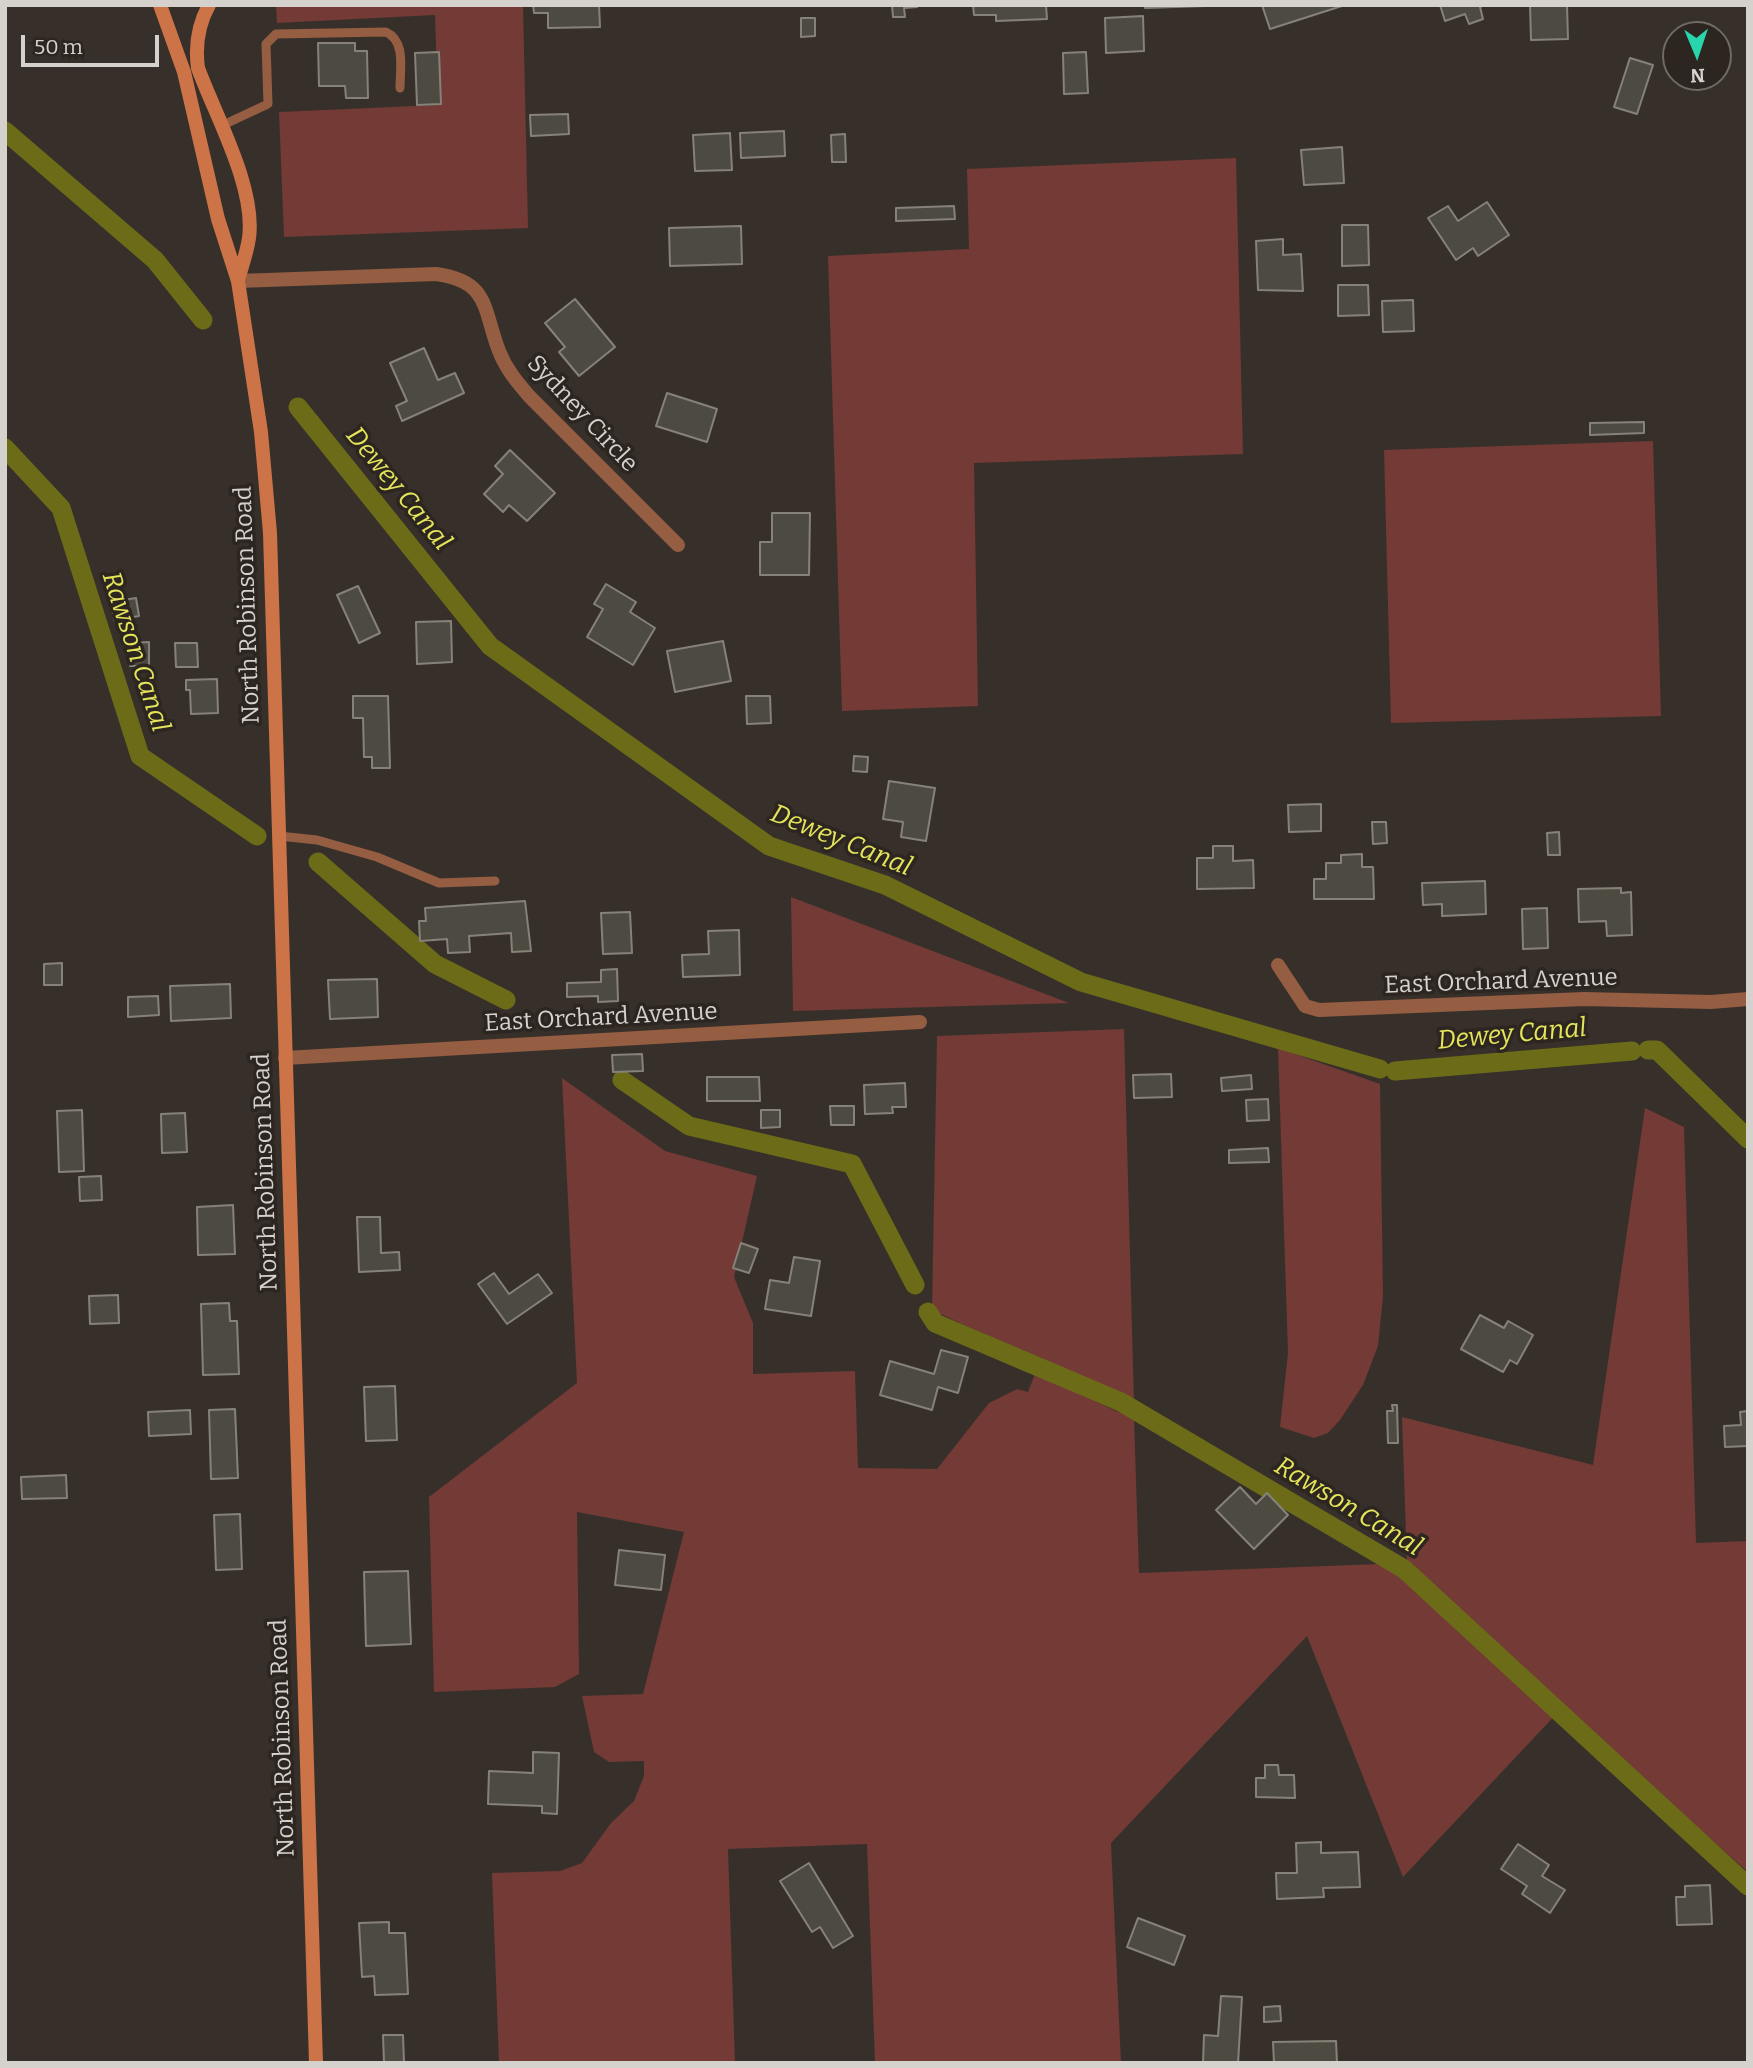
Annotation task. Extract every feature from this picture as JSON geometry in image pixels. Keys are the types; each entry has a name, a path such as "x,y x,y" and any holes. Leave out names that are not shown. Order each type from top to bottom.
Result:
{"street":[{"name":"North Robinson Road","path":"160,5 184,72 218,219 238,281 261,432 270,533 316,2063"},
{"name":"North Robinson Road","path":"209,5 198,32 197,60 206,90 223,125 237,166 249,235 238,281"},
{"name":"Sydney Circle","path":"238,281 436,274 454,277 472,285 484,300 509,372 678,545"},
{"name":"East Orchard Avenue","path":"1278,965 1305,1006 1320,1010 1584,999 1712,1002 1748,999"},
{"name":"East Orchard Avenue","path":"285,1058 919,1022"}],"lane":[{"path":"223,125 268,104 266,44 276,34 386,32 394,35 399,43 400,88"},
{"path":"279,836 317,841 377,856 439,883 495,881"}],"shaded area":[{"path":"276,5 523,5 528,228 284,237 279,112 438,105 435,15 277,23"},
{"path":"1236,158 1243,454 974,463 978,706 842,711 828,256 969,249 967,169"},
{"path":"1653,441 1661,716 1391,723 1384,450"},
{"path":"791,897 1069,1003 793,1011"},
{"path":"1124,1029 1134,1404 932,1310 937,1036"},
{"path":"1278,1048 1380,1084 1383,1296 1378,1346 1363,1385 1340,1420 1328,1433 1314,1438 1280,1427 1288,1353"},
{"path":"562,1078 665,1151 757,1176 734,1277 753,1323 753,1374 855,1371 858,1468 937,1469 989,1403 1017,1389 1028,1392 1035,1374 1134,1419 1139,1573 1407,1563 1402,1417 1593,1465 1645,1108 1684,1127 1696,1543 1748,1541 1748,1872 1562,1708 1403,1877 1307,1636 1111,1843 1121,2063 875,2063 867,1844 728,1849 735,2063 499,2063 492,1873 560,1871 582,1863 611,1823 634,1801 644,1776 644,1761 609,1762 594,1752 582,1696 643,1694 684,1532 577,1512 579,1674 555,1687 434,1692 429,1497 577,1383"}],"building":[{"path":"533,5 599,5 600,27 548,28 548,13 534,13"},
{"path":"892,5 917,7 904,8 905,17 893,17"},
{"path":"973,5 1046,5 1047,19 996,21 996,15 974,15"},
{"path":"1145,5 1206,5 1206,6 1145,8"},
{"path":"1262,5 1345,5 1270,29"},
{"path":"1440,5 1484,5 1480,7 1483,19 1469,24 1465,14 1445,21"},
{"path":"1530,5 1567,5 1568,39 1531,40"},
{"path":"1143,16 1144,51 1106,53 1105,18"},
{"path":"801,18 815,18 815,36 801,37"},
{"path":"318,43 355,43 355,51 367,51 368,98 346,98 345,86 319,86"},
{"path":"439,52 441,104 417,105 415,53"},
{"path":"1086,52 1088,93 1064,94 1063,53"},
{"path":"1630,58 1653,65 1637,114 1614,107"},
{"path":"568,114 569,134 531,136 530,115"},
{"path":"784,131 785,156 741,158 740,133"},
{"path":"730,133 732,170 695,171 693,135"},
{"path":"845,134 846,162 832,162 831,135"},
{"path":"1342,147 1344,183 1304,185 1301,150"},
{"path":"1487,202 1509,235 1478,256 1473,248 1456,260 1428,218 1448,206 1458,221"},
{"path":"954,206 955,219 896,221 896,208"},
{"path":"1342,225 1368,225 1369,265 1342,266"},
{"path":"741,226 742,264 670,266 669,228"},
{"path":"1283,239 1283,255 1301,254 1303,291 1258,290 1256,241"},
{"path":"1338,285 1368,285 1369,315 1338,316"},
{"path":"575,299 615,347 579,376 559,352 565,347 545,323"},
{"path":"1413,300 1414,331 1383,332 1382,301"},
{"path":"424,348 438,380 455,373 464,393 402,421 396,406 407,401 390,363"},
{"path":"667,393 717,409 707,442 656,426"},
{"path":"1644,422 1644,433 1590,435 1590,423"},
{"path":"510,450 555,493 527,521 509,505 503,512 484,494 503,474 495,466"},
{"path":"772,513 810,513 809,575 760,575 760,542 772,542"},
{"path":"606,584 636,602 630,612 655,628 633,665 587,637 603,609 594,604"},
{"path":"358,586 380,633 359,643 337,595"},
{"path":"136,598 139,616 114,620 111,602"},
{"path":"451,621 452,662 417,664 416,622"},
{"path":"723,641 731,681 675,692 667,651"},
{"path":"149,642 149,666 130,666 129,643"},
{"path":"175,643 197,643 198,667 176,667"},
{"path":"217,679 218,713 191,714 190,690 186,690 186,680"},
{"path":"353,696 388,696 390,768 372,768 372,757 364,757 363,718 353,718"},
{"path":"746,696 770,696 771,723 747,724"},
{"path":"854,756 868,757 867,772 853,771"},
{"path":"889,781 935,788 926,841 901,837 903,822 883,819"},
{"path":"1321,804 1321,831 1289,832 1288,805"},
{"path":"1372,822 1386,822 1387,843 1373,844"},
{"path":"1559,832 1560,855 1548,855 1547,833"},
{"path":"1213,846 1233,846 1233,861 1253,860 1254,888 1197,889 1197,858 1213,858"},
{"path":"1362,854 1362,867 1373,867 1374,899 1314,899 1314,879 1326,879 1326,863 1341,863 1341,855"},
{"path":"1485,881 1486,914 1442,916 1442,904 1423,905 1422,883"},
{"path":"1621,888 1621,893 1631,892 1632,935 1607,936 1606,921 1579,922 1578,889"},
{"path":"525,901 531,951 512,952 511,933 469,936 470,952 448,953 447,939 420,941 419,921 426,921 425,908"},
{"path":"1547,908 1548,948 1523,949 1522,909"},
{"path":"630,912 632,953 603,954 601,913"},
{"path":"739,930 740,975 683,977 682,955 709,954 708,931"},
{"path":"62,963 62,985 44,985 44,964"},
{"path":"617,969 618,1001 598,1002 598,996 567,997 567,983 601,982 601,970"},
{"path":"377,979 378,1017 330,1019 328,980"},
{"path":"230,984 231,1018 171,1021 170,986"},
{"path":"158,996 159,1015 128,1017 128,997"},
{"path":"642,1054 643,1071 613,1072 612,1055"},
{"path":"1171,1074 1172,1097 1134,1098 1133,1075"},
{"path":"1251,1075 1252,1089 1222,1091 1221,1078"},
{"path":"707,1077 759,1077 760,1101 707,1101"},
{"path":"905,1083 906,1107 892,1107 893,1113 865,1114 864,1085"},
{"path":"1268,1099 1269,1120 1247,1121 1246,1100"},
{"path":"830,1106 854,1106 854,1125 831,1125"},
{"path":"82,1110 84,1171 59,1172 57,1111"},
{"path":"761,1110 780,1110 780,1127 761,1128"},
{"path":"185,1113 187,1152 162,1153 161,1114"},
{"path":"1268,1148 1269,1162 1229,1163 1229,1150"},
{"path":"101,1176 102,1200 80,1201 79,1177"},
{"path":"233,1205 235,1254 198,1255 197,1207"},
{"path":"357,1217 380,1217 381,1253 399,1252 400,1270 359,1272"},
{"path":"741,1243 758,1249 749,1273 733,1268"},
{"path":"794,1257 820,1261 811,1316 765,1309 770,1280 789,1283"},
{"path":"494,1273 509,1294 538,1274 552,1293 507,1324 478,1284"},
{"path":"118,1295 119,1323 90,1324 89,1296"},
{"path":"229,1303 230,1321 237,1321 239,1374 203,1375 201,1304"},
{"path":"1480,1315 1504,1328 1508,1321 1533,1335 1517,1364 1510,1360 1503,1372 1461,1349"},
{"path":"941,1350 968,1357 958,1393 938,1387 932,1410 880,1395 890,1361 934,1374"},
{"path":"395,1386 397,1440 366,1441 364,1387"},
{"path":"1392,1405 1397,1405 1398,1443 1388,1443 1387,1411 1393,1411"},
{"path":"235,1409 238,1478 211,1479 209,1410"},
{"path":"190,1410 191,1434 149,1436 148,1412"},
{"path":"1748,1411 1748,1446 1725,1447 1724,1426 1741,1425 1740,1412"},
{"path":"66,1475 67,1498 22,1499 21,1477"},
{"path":"1240,1487 1256,1504 1267,1493 1288,1515 1254,1549 1216,1510"},
{"path":"240,1514 242,1569 216,1570 214,1515"},
{"path":"619,1550 665,1555 661,1590 615,1585"},
{"path":"408,1571 411,1644 366,1646 364,1572"},
{"path":"533,1752 559,1753 557,1814 542,1813 542,1806 488,1804 489,1771 533,1773"},
{"path":"1265,1765 1278,1765 1279,1775 1294,1775 1295,1798 1256,1797 1256,1778 1265,1778"},
{"path":"1321,1842 1321,1853 1358,1852 1360,1887 1323,1888 1324,1897 1277,1899 1276,1873 1297,1873 1296,1843"},
{"path":"1518,1844 1549,1865 1542,1876 1565,1890 1550,1913 1522,1894 1527,1886 1501,1869"},
{"path":"809,1863 853,1936 833,1948 820,1927 812,1932 780,1881"},
{"path":"1710,1885 1712,1924 1677,1925 1676,1897 1685,1897 1685,1886"},
{"path":"1138,1918 1185,1936 1174,1965 1127,1947"},
{"path":"389,1922 389,1933 405,1933 408,1994 375,1995 374,1976 362,1977 359,1923"},
{"path":"1221,1996 1242,1997 1238,2063 1203,2063 1204,2035 1218,2036"},
{"path":"1280,2006 1281,2021 1264,2022 1264,2007"},
{"path":"383,2035 403,2035 404,2063 384,2063"},
{"path":"1336,2041 1337,2063 1274,2063 1273,2042"}],"waterway":[{"name":"Dewey Canal","path":"5,131 155,260 203,320"},
{"name":"Dewey Canal","path":"298,407 490,646 769,846 885,885 1081,982 1380,1069"},
{"name":"Rawson Canal","path":"5,448 61,508 140,756 257,836"},
{"name":"Rawson Canal","path":"318,862 435,964 506,1000"},
{"name":"Dewey Canal","path":"1648,1050 1657,1050 1748,1139"},
{"name":"Dewey Canal","path":"1395,1071 1632,1051"},
{"name":"Rawson Canal","path":"622,1080 689,1126 852,1164 915,1285"},
{"name":"Rawson Canal","path":"928,1312 935,1323 1121,1402 1404,1569 1748,1886"}]}
